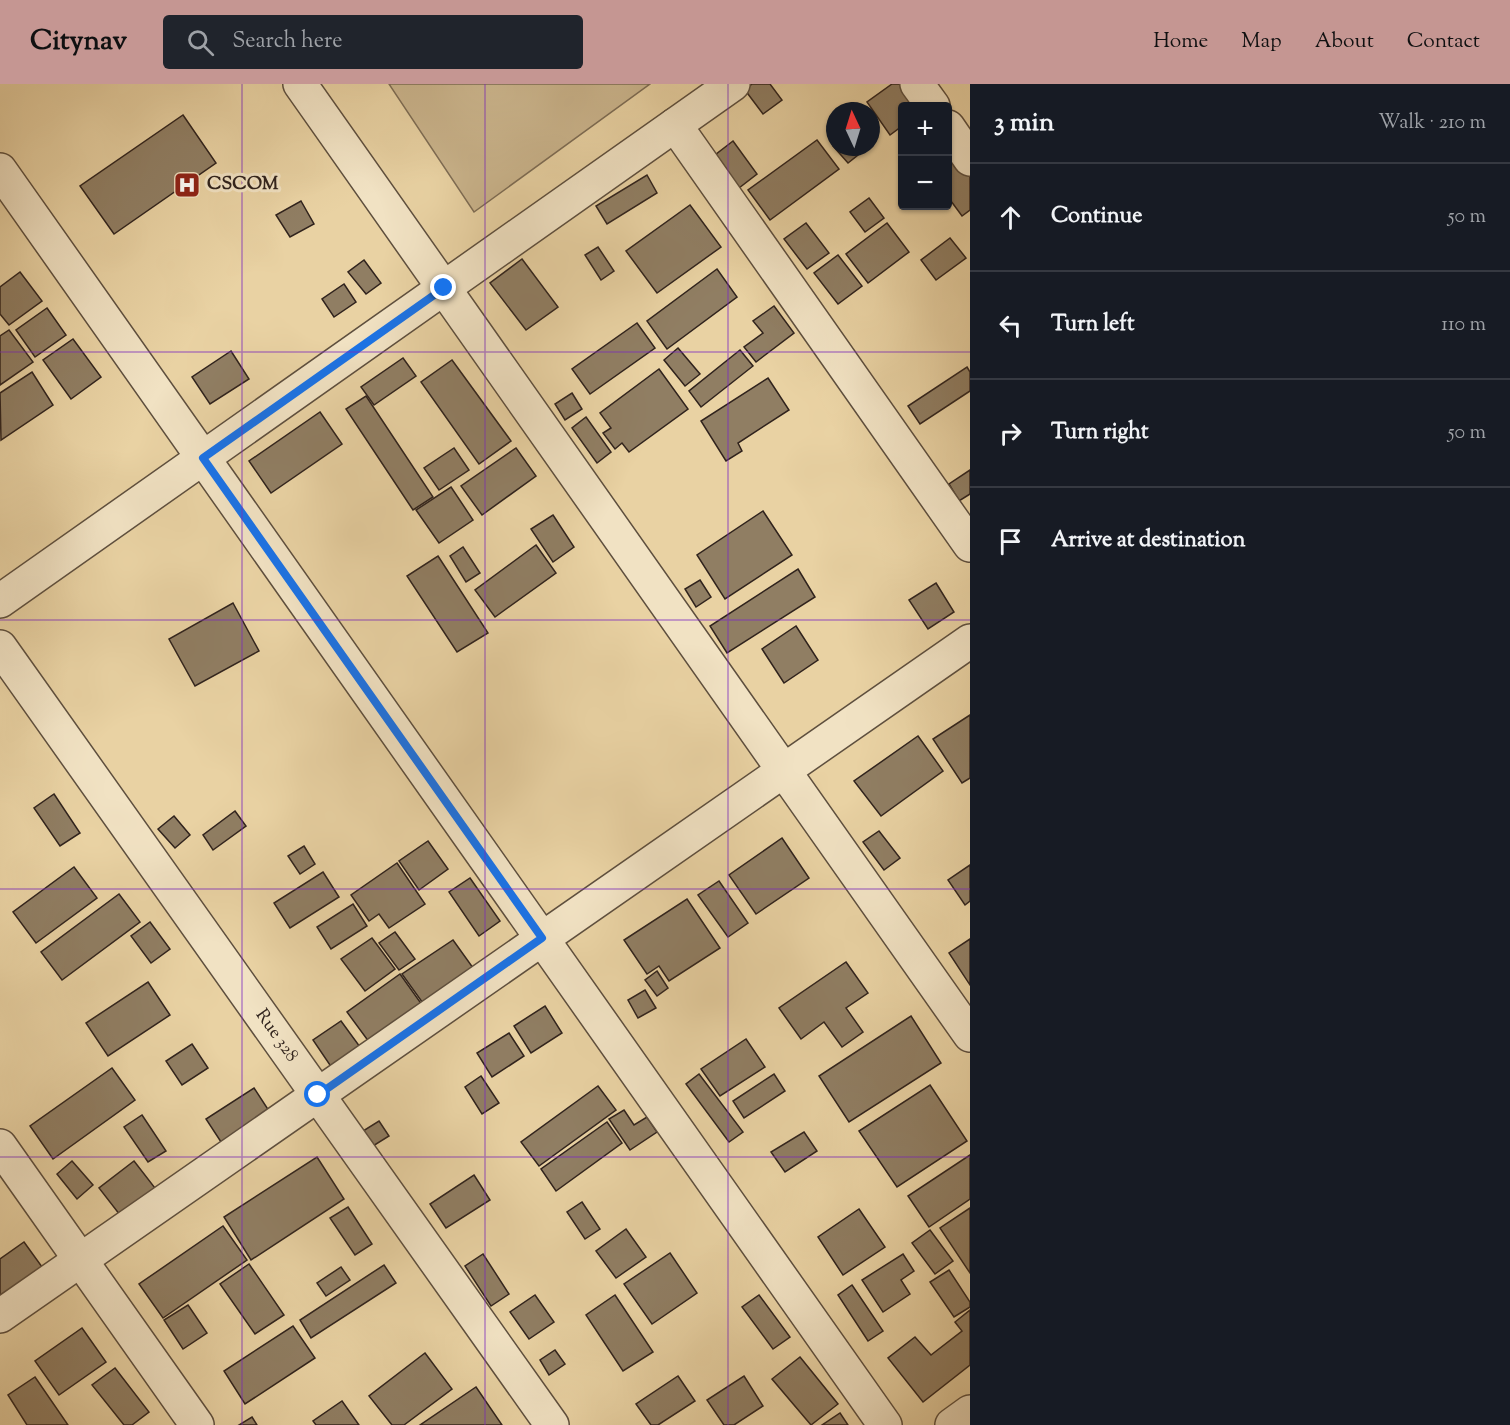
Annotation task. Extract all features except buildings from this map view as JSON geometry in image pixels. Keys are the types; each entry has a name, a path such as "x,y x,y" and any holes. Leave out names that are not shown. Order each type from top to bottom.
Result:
{"street":[{"path":"300,84 970,1035"},
{"path":"0,601 733,84"},
{"path":"917,84 930,102"},
{"path":"675,125 970,545"},
{"path":"952,133 970,159"},
{"path":"0,170 885,1425"},
{"path":"0,1316 970,640"},
{"name":"Rue 328","path":"0,646 552,1425"},
{"path":"0,1146 197,1425"},
{"path":"952,1425 970,1412"}],"shaded area":[{"path":"389,84 650,84 474,212"}],"place":[{"name":"CSCOM","path":"187,185"}],"route":[{"path":"318,1095 542,938 203,458 444,288"}]}
